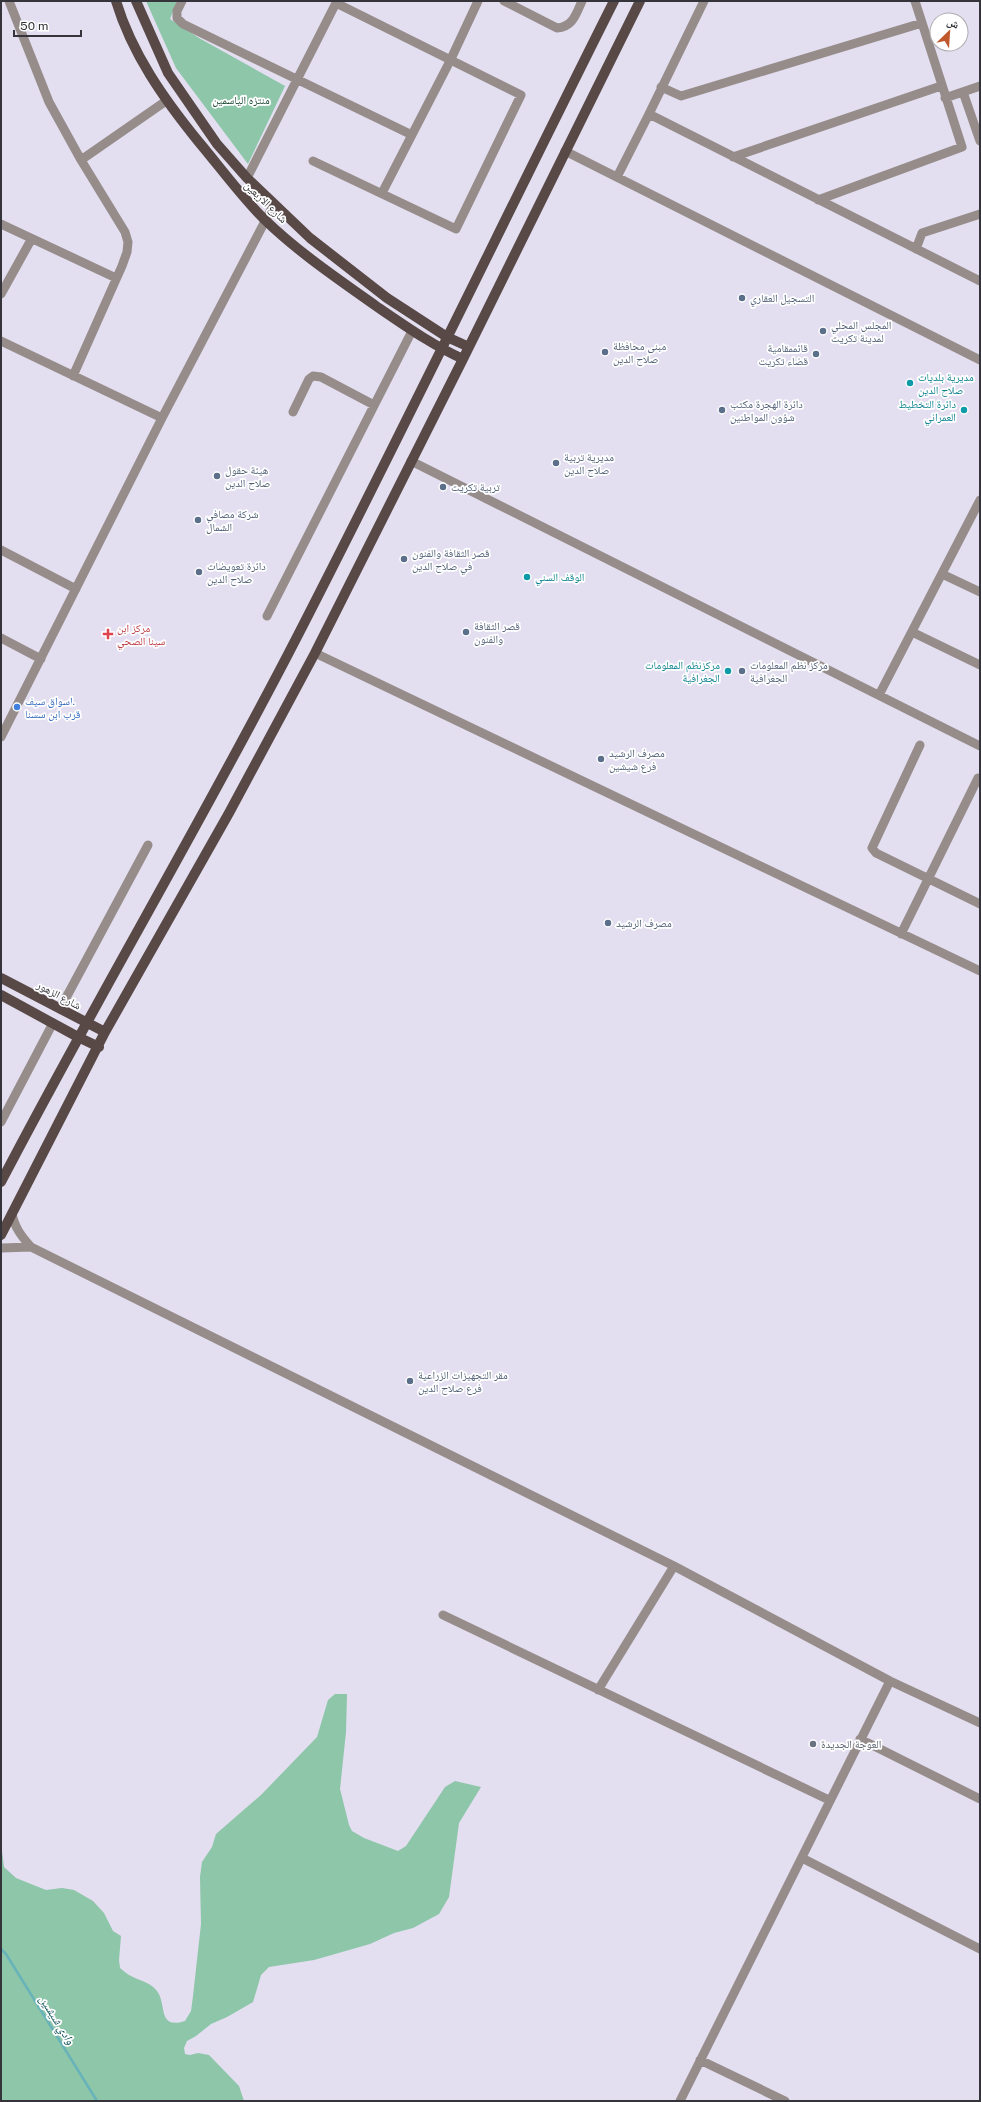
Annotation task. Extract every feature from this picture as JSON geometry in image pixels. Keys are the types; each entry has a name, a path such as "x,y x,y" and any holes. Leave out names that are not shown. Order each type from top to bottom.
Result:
{"main road":[{"name":"شارع الاربعين","path":"116,1 141,60 166,101 232,185 265,220 329,273 412,331 441,349 463,359"},
{"path":"136,1 168,73 217,144 247,178 310,238 381,294 447,337 469,348"},
{"path":"1,1182 78,1037 209,803 298,636 614,1"},
{"path":"1,1235 99,1047 105,1032 229,813 314,653 469,348 565,150 640,1"},
{"name":"شارع الزهور","path":"1,978 105,1032"},
{"path":"1,995 53,1024 99,1047"}],"street":[{"path":"9,1 49,102 81,160 121,223 128,242 127,252 73,376"},
{"path":"182,1 176,11 177,18 183,24 412,135"},
{"path":"382,193 450,61 478,1"},
{"path":"504,1 556,28 564,27 571,23 582,1"},
{"path":"617,177 704,1"},
{"path":"818,200 962,147 941,86 915,1"},
{"path":"247,178 337,2 450,61 521,95 456,229 313,161"},
{"path":"661,87 681,96 922,23"},
{"path":"733,156 941,86"},
{"path":"945,98 980,86"},
{"path":"964,92 980,141"},
{"path":"81,160 166,101"},
{"path":"649,114 980,281"},
{"path":"565,150 979,359"},
{"path":"1,737 5,719 41,659 162,418 274,204"},
{"path":"916,248 922,233 980,214"},
{"path":"1,224 31,240 116,278"},
{"path":"1,294 31,240"},
{"path":"267,616 412,331"},
{"path":"1,341 162,418"},
{"path":"293,412 309,380 313,376 321,377 374,405"},
{"path":"411,461 980,746"},
{"path":"879,695 980,500"},
{"path":"1,550 76,589"},
{"path":"942,574 980,592"},
{"path":"912,632 980,665"},
{"path":"1,638 41,659"},
{"path":"314,653 980,971"},
{"path":"920,745 872,848 876,853 980,904"},
{"path":"901,934 978,778"},
{"path":"60,1009 148,845"},
{"path":"1,1122 53,1024"},
{"path":"12,1213 18,1231 31,1247 674,1566 890,1681 980,1723"},
{"path":"1,1248 31,1247"},
{"path":"598,1690 674,1566"},
{"path":"443,1615 829,1800"},
{"path":"680,2101 802,1858 829,1800 890,1681"},
{"path":"860,1739 980,1799"},
{"path":"802,1858 980,1948"},
{"path":"700,2060 785,2101"}],"green space":[{"name":"منتزه الياسمين","path":"146,1 177,1 170,19 199,38 285,86 248,164 176,68"},
{"path":"335,1694 347,1694 346,1732 340,1789 349,1825 352,1831 364,1838 398,1851 406,1846 445,1787 455,1781 481,1787 459,1823 449,1897 439,1914 413,1928 394,1933 370,1944 314,1960 269,1967 261,1975 253,2002 227,2017 211,2024 187,2041 184,2048 185,2054 190,2055 198,2053 209,2055 239,2086 244,2101 1,2101 1,1843 4,1867 16,1878 46,1890 62,1888 74,1890 93,1901 104,1913 113,1931 121,1936 119,1960 120,1968 129,1975 155,1988 160,1996 166,2019 170,2022 176,2023 185,2021 191,2011 201,1924 200,1877 202,1862 212,1847 216,1834 261,1795 317,1737 328,1700"}],"waterway":[{"name":"وادي شيشين","path":"1,1949 6,1954 97,2101"}],"place":[{"name":"التسجيل العقاري","path":"742,298"},
{"name":"المجلس المحلي لمدينة تكريت","path":"823,331"},
{"name":"مبنى محافظة صلاح الدين","path":"605,352"},
{"name":"قائممقامية قضاء تكريت","path":"816,354"},
{"name":"مديرية بلديات صلاح الدين","path":"910,383"},
{"name":"دائرة الهجرة مكتب شؤون المواطنين","path":"722,410"},
{"name":"دائرة التخطيط العمراني","path":"964,410"},
{"name":"مديرية تربية صلاح الدين","path":"556,463"},
{"name":"هيئة حقول صلاح الدين","path":"217,476"},
{"name":"تربية تكريت","path":"443,487"},
{"name":"شركة مصافي الشمال","path":"198,520"},
{"name":"قصر الثقافة والفنون في صلاح الدين","path":"404,559"},
{"name":"دائرة تعويضات صلاح الدين","path":"199,572"},
{"name":"الوقف السني","path":"527,577"},
{"name":"قصر الثقافة والفنون","path":"466,632"},
{"name":"مركز ابن سينا الصحي","path":"108,634"},
{"name":"مركزنظم المعلومات الجغرافية","path":"728,671"},
{"name":"مركز نظم المعلومات الجغرافية","path":"742,671"},
{"name":"اسواق سيف. قرب ابن سسنا","path":"17,707"},
{"name":"مصرف الرشيد فرع شيشين","path":"601,759"},
{"name":"مصرف الرشيد","path":"608,923"},
{"name":"مقر التجهيزات الزراعية فرع صلاح الدين","path":"410,1381"},
{"name":"العوجة الجديدة","path":"813,1744"}]}
